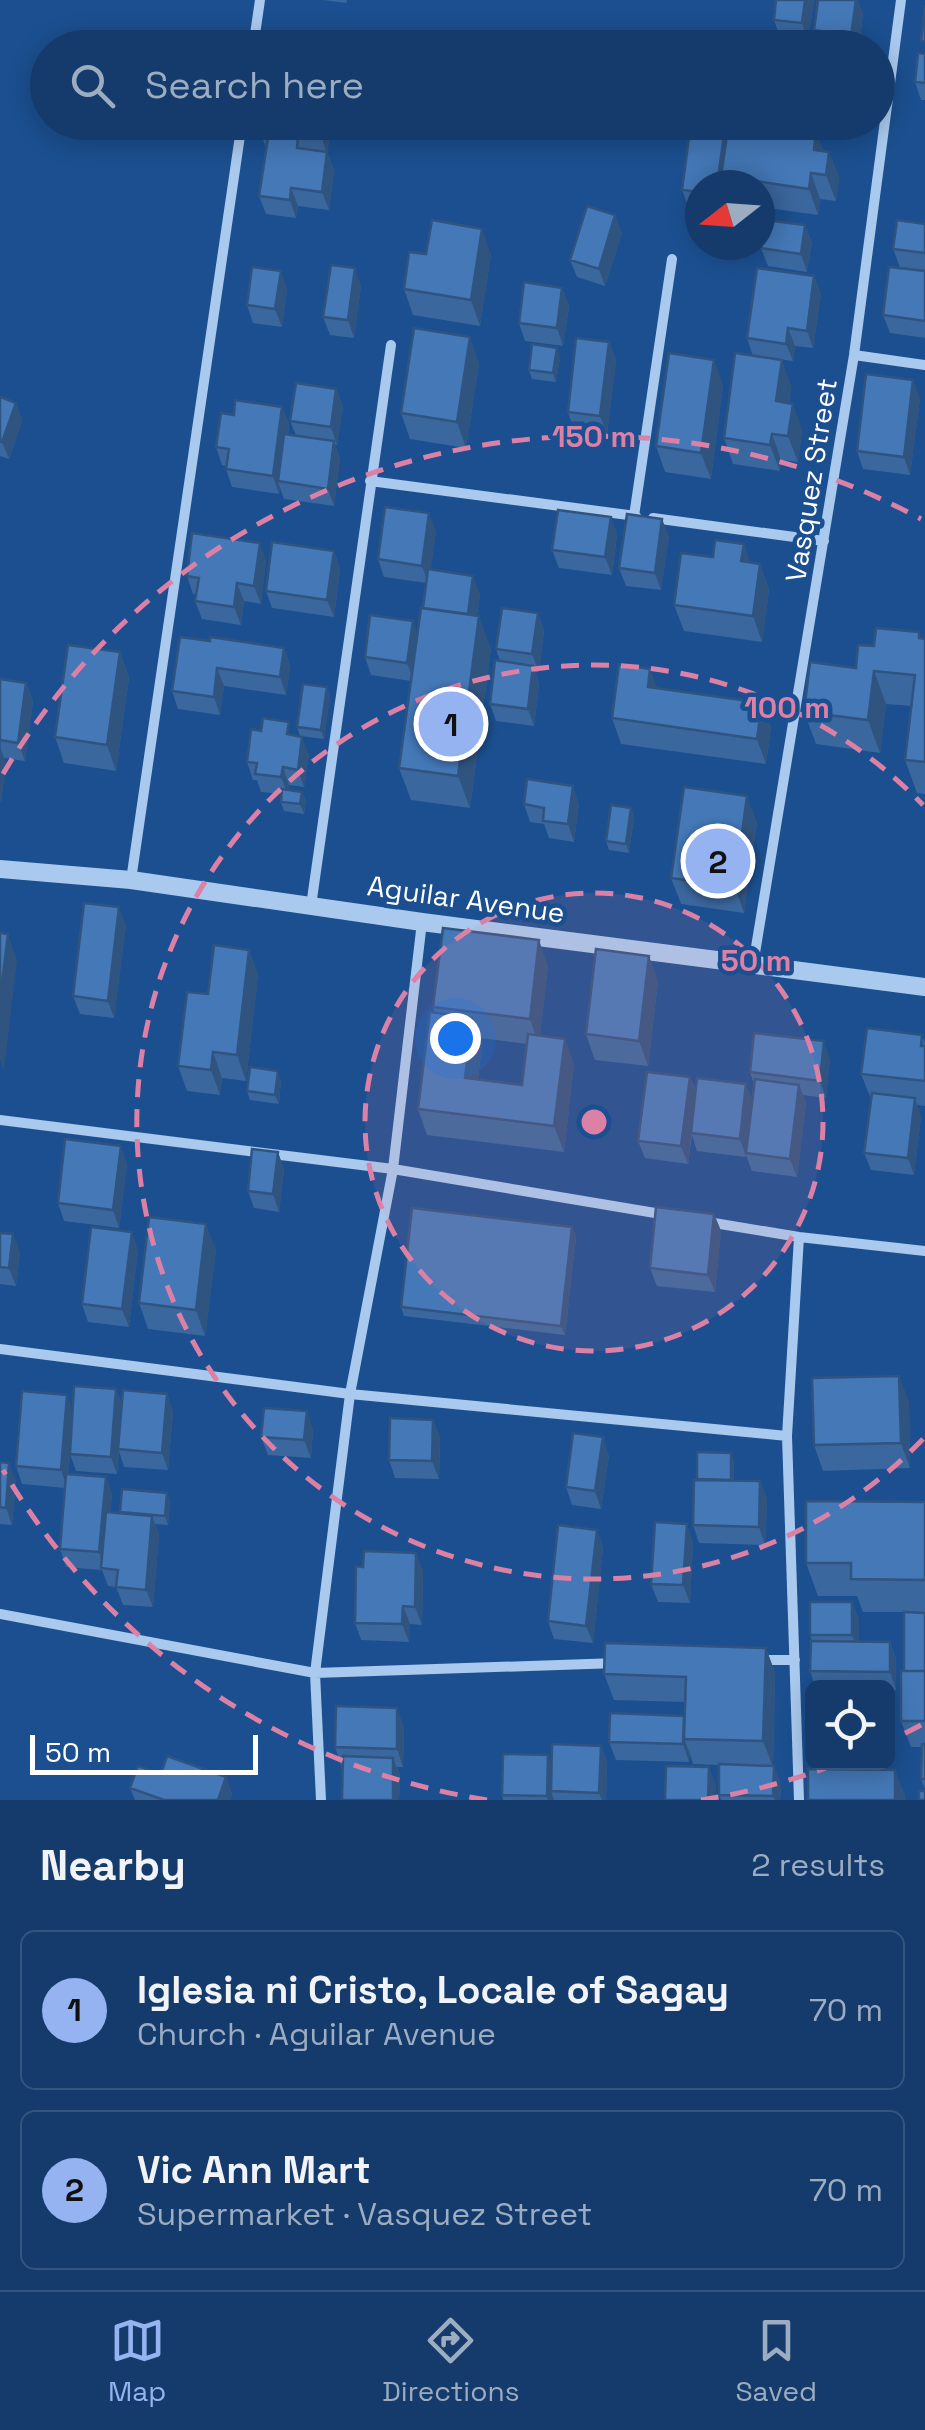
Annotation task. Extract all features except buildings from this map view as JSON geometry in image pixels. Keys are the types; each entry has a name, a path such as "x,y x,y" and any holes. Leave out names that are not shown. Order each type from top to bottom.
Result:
{"street":[{"path":"256,30 260,0"},
{"name":"Vasquez Street","path":"895,45 901,0"},
{"path":"131,880 239,140"},
{"name":"Vasquez Street","path":"753,966 854,355 882,140"},
{"path":"634,516 672,258"},
{"path":"311,906 391,345"},
{"path":"854,355 925,365"},
{"path":"370,481 824,541"},
{"name":"Aguilar Avenue","path":"0,869 131,880 422,922 925,986"},
{"path":"321,1800 315,1673 350,1394 393,1169 422,922"},
{"path":"0,1120 393,1169 683,1218"},
{"path":"702,1221 799,1238 925,1251"},
{"path":"799,1238 788,1436 799,1800"},
{"path":"0,1349 350,1394 788,1436"},
{"path":"0,1614 315,1673 636,1662"},
{"path":"755,1660 794,1660"}],"place":[{"name":"Iglesia ni Cristo, Locale of Sagay","path":"451,724"},
{"name":"Vic Ann Mart","path":"718,861"}]}
